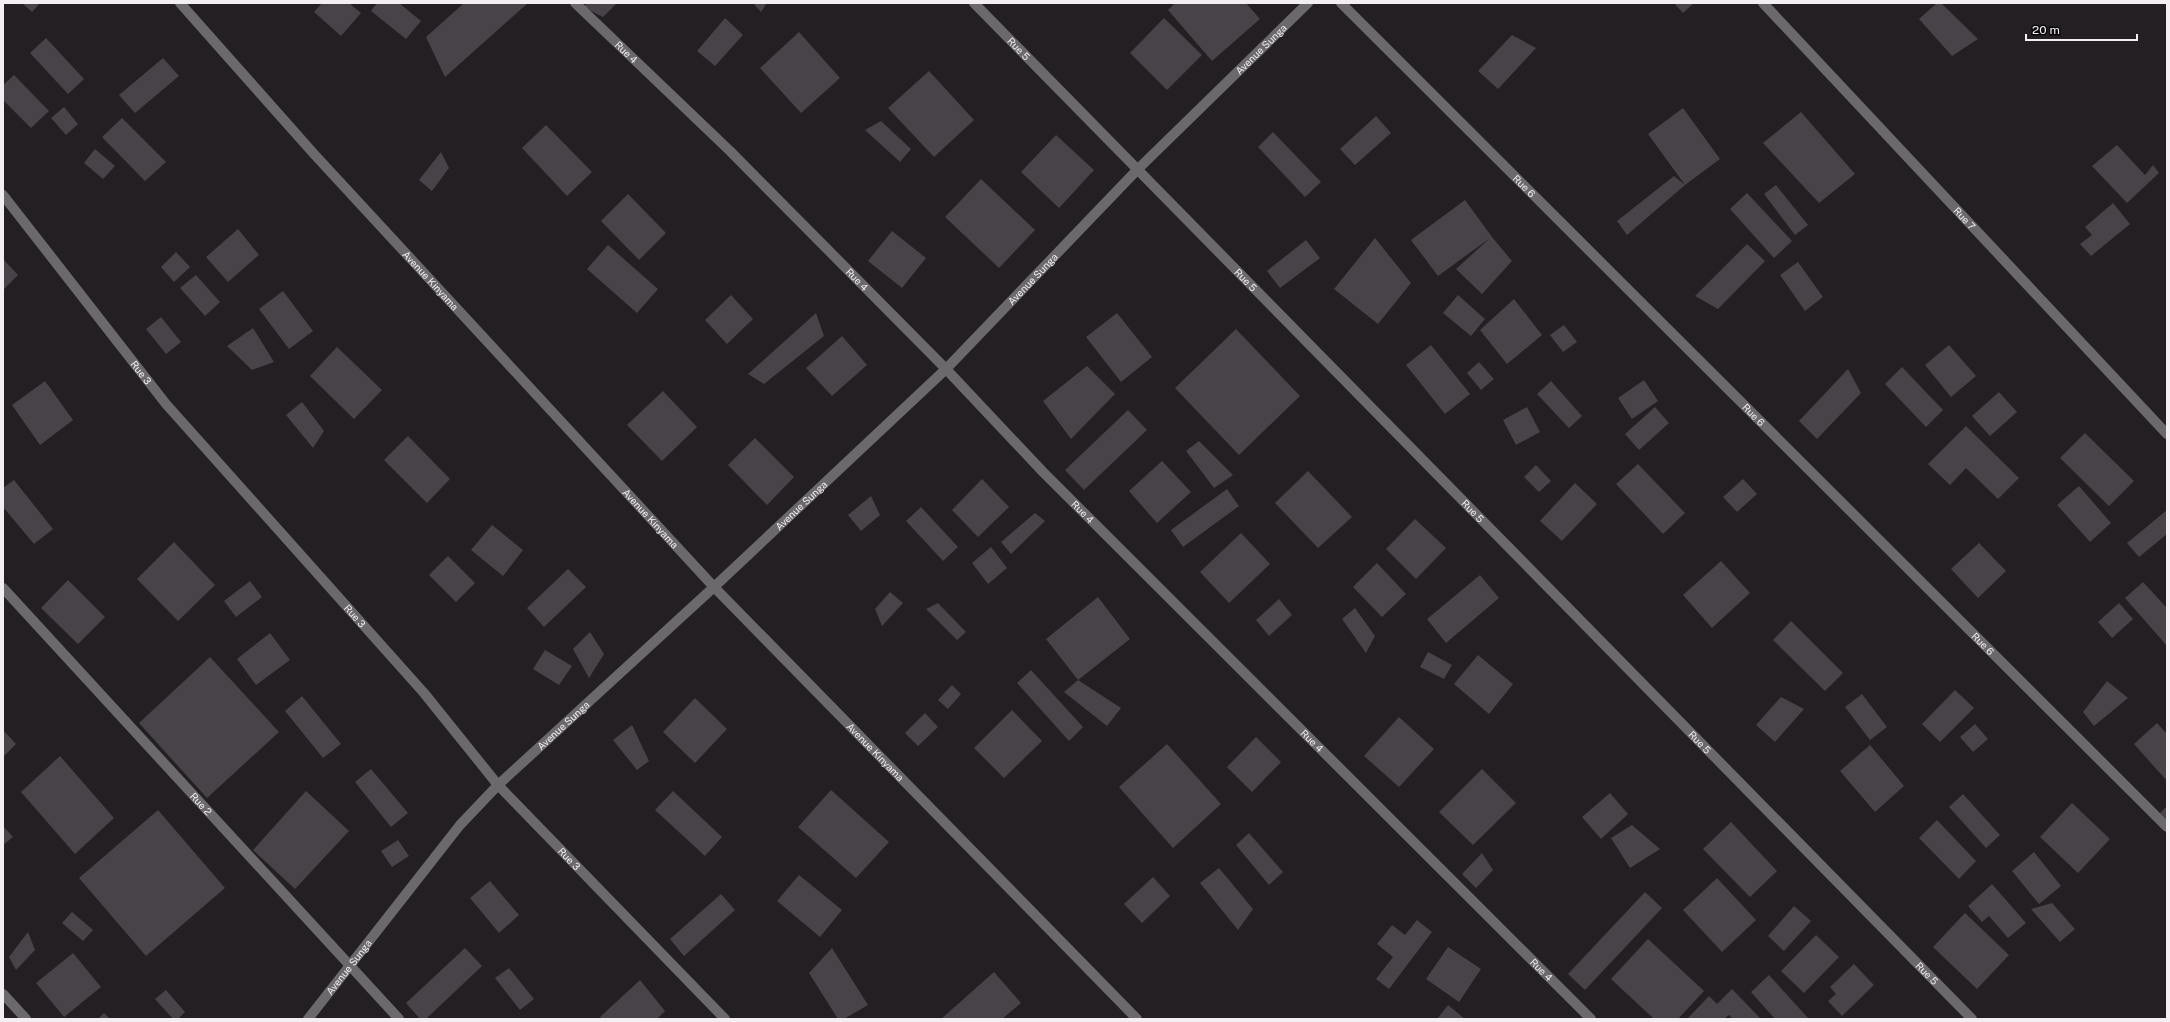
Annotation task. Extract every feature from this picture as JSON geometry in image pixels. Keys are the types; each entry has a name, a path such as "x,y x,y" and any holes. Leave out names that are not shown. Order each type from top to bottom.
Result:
{"street":[{"name":"Avenue Kinyama","path":"180,3 314,154 714,587 1137,1019"},
{"name":"Rue 4","path":"575,3 730,151 946,369 1043,472 1592,1019"},
{"name":"Rue 5","path":"974,3 1859,901 1972,1019"},
{"name":"Avenue Sunga","path":"308,1019 460,825 498,785 714,587 946,369 1137,170 1308,3"},
{"name":"Rue 6","path":"1341,3 2167,827"},
{"name":"Rue 7","path":"1763,3 2167,434"},
{"name":"Rue 3","path":"3,196 166,404 424,693 498,785 725,1019"},
{"name":"Rue 2","path":"3,588 399,1019"},
{"path":"3,994 26,1019"}],"building":[{"path":"22,3 40,3 32,12"},
{"path":"322,3 349,3 361,13 341,36 314,12"},
{"path":"377,3 399,3 421,21 406,39 371,11"},
{"path":"464,3 528,3 445,77 426,37"},
{"path":"587,3 617,3 603,17 583,7"},
{"path":"753,3 767,3 761,12"},
{"path":"1175,3 1246,3 1260,19 1212,61 1168,10"},
{"path":"1674,3 1694,3 1683,13"},
{"path":"1937,3 1941,3 1978,39 1952,56 1919,19"},
{"path":"725,18 743,35 715,66 697,51"},
{"path":"1164,18 1202,55 1167,90 1130,53"},
{"path":"799,32 840,78 801,113 760,68"},
{"path":"1512,35 1536,48 1498,89 1478,71"},
{"path":"46,38 84,79 68,94 30,53"},
{"path":"163,58 179,76 135,113 119,95"},
{"path":"929,71 974,120 934,157 888,108"},
{"path":"14,75 49,111 31,128 3,100 3,85"},
{"path":"64,107 78,124 66,135 51,118"},
{"path":"1683,108 1720,159 1685,185 1648,134"},
{"path":"1801,112 1855,174 1819,203 1763,143"},
{"path":"1376,116 1391,133 1355,165 1340,149"},
{"path":"122,118 166,162 145,181 102,137"},
{"path":"881,121 911,149 900,162 865,130"},
{"path":"546,125 592,172 567,196 522,148"},
{"path":"1273,132 1321,182 1305,197 1258,147"},
{"path":"1056,135 1094,170 1059,208 1021,172"},
{"path":"2117,145 2145,175 2153,165 2159,173 2127,203 2092,166"},
{"path":"95,149 115,166 103,179 84,163"},
{"path":"441,152 449,168 432,191 419,180"},
{"path":"1674,176 1685,185 1627,235 1617,221"},
{"path":"981,179 1035,230 999,268 945,217"},
{"path":"1776,185 1808,225 1795,235 1764,194"},
{"path":"1747,193 1792,241 1774,258 1730,209"},
{"path":"628,194 666,233 639,260 601,221"},
{"path":"1465,200 1512,261 1482,294 1456,269 1490,238 1438,276 1411,240"},
{"path":"2113,203 2130,224 2091,256 2080,244 2092,235 2085,227"},
{"path":"238,229 259,255 228,282 206,257"},
{"path":"892,231 926,258 902,288 868,261"},
{"path":"1375,238 1411,283 1378,324 1334,289"},
{"path":"1306,240 1320,258 1280,288 1267,271"},
{"path":"1747,244 1765,261 1718,309 1695,296"},
{"path":"608,245 658,289 637,313 587,269"},
{"path":"176,252 190,267 174,282 161,267"},
{"path":"3,259 18,275 3,290"},
{"path":"1798,262 1823,297 1805,311 1780,275"},
{"path":"196,275 220,302 205,316 180,288"},
{"path":"283,291 313,331 289,349 259,309"},
{"path":"731,295 753,319 727,344 705,320"},
{"path":"1458,295 1485,319 1471,336 1443,313"},
{"path":"1514,299 1542,335 1507,364 1480,330"},
{"path":"816,313 824,336 764,384 748,374"},
{"path":"1117,313 1152,357 1121,382 1086,337"},
{"path":"161,317 181,342 166,354 146,329"},
{"path":"1564,325 1577,342 1563,352 1550,335"},
{"path":"253,328 274,362 252,370 227,346"},
{"path":"1236,329 1300,396 1239,455 1175,388"},
{"path":"842,336 867,365 832,396 806,368"},
{"path":"1431,345 1470,394 1445,414 1406,365"},
{"path":"1949,345 1976,376 1951,397 1925,365"},
{"path":"337,347 382,390 354,419 310,376"},
{"path":"1479,362 1494,379 1481,390 1467,373"},
{"path":"1087,366 1115,394 1071,439 1043,401"},
{"path":"1902,367 1943,410 1926,427 1885,384"},
{"path":"1848,369 1861,393 1817,439 1799,421"},
{"path":"1644,380 1658,401 1632,419 1618,398"},
{"path":"45,381 73,420 40,445 12,405"},
{"path":"1551,381 1582,416 1569,428 1537,394"},
{"path":"663,391 697,427 662,461 627,425"},
{"path":"1999,392 2017,412 1990,436 1972,416"},
{"path":"302,402 324,431 313,448 286,415"},
{"path":"1527,407 1540,432 1516,445 1503,420"},
{"path":"1655,407 1669,423 1639,450 1625,434"},
{"path":"1128,410 1147,430 1084,490 1065,470"},
{"path":"1966,426 2019,478 1998,499 1966,468 1950,485 1928,464"},
{"path":"2085,433 2134,481 2109,506 2060,458"},
{"path":"408,436 450,479 427,503 384,460"},
{"path":"755,438 794,477 767,505 728,465"},
{"path":"1199,441 1233,475 1214,488 1186,451"},
{"path":"1162,461 1191,492 1157,523 1129,491"},
{"path":"1638,464 1685,513 1663,534 1616,484"},
{"path":"1536,465 1551,481 1539,492 1524,477"},
{"path":"1308,471 1352,517 1318,548 1275,503"},
{"path":"982,479 1009,507 978,537 952,510"},
{"path":"1743,479 1757,494 1737,512 1723,497"},
{"path":"14,480 53,529 34,544 3,507 3,488"},
{"path":"1575,483 1597,504 1562,541 1540,521"},
{"path":"2079,486 2111,523 2090,542 2057,505"},
{"path":"1227,489 1239,506 1183,547 1171,530"},
{"path":"871,496 880,515 861,531 848,515"},
{"path":"921,507 958,547 943,561 906,521"},
{"path":"2167,510 2167,534 2139,557 2127,543"},
{"path":"1035,513 1045,521 1011,554 1001,542"},
{"path":"1415,519 1446,548 1416,579 1386,549"},
{"path":"492,525 523,550 503,576 471,550"},
{"path":"1241,533 1270,564 1229,603 1200,572"},
{"path":"174,542 215,585 178,621 137,579"},
{"path":"1979,543 2006,571 1978,598 1951,569"},
{"path":"991,547 1007,568 988,584 972,563"},
{"path":"448,556 475,583 456,602 429,575"},
{"path":"1721,561 1750,593 1712,628 1683,595"},
{"path":"1377,563 1406,594 1382,617 1353,587"},
{"path":"568,569 586,587 544,627 527,608"},
{"path":"1480,575 1499,598 1446,643 1427,619"},
{"path":"68,580 105,617 78,644 41,608"},
{"path":"250,581 262,597 236,617 224,601"},
{"path":"2143,582 2167,608 2167,646 2125,598"},
{"path":"890,592 903,603 882,626 875,609"},
{"path":"1098,597 1130,639 1078,680 1046,639"},
{"path":"1279,599 1292,615 1269,636 1256,620"},
{"path":"938,603 966,632 957,640 926,609"},
{"path":"2119,603 2133,619 2112,638 2098,622"},
{"path":"1355,608 1375,636 1366,653 1342,619"},
{"path":"1791,621 1843,673 1825,691 1773,640"},
{"path":"590,632 604,654 589,678 573,649"},
{"path":"270,633 290,660 256,685 237,659"},
{"path":"545,650 572,666 559,685 533,669"},
{"path":"1428,652 1452,665 1444,679 1420,667"},
{"path":"1478,655 1513,684 1489,714 1454,684"},
{"path":"210,657 279,732 207,798 139,723"},
{"path":"1031,670 1083,727 1069,741 1017,683"},
{"path":"1078,680 1121,708 1107,726 1064,692"},
{"path":"2107,681 2128,698 2094,726 2083,712"},
{"path":"952,685 961,694 948,709 938,700"},
{"path":"1955,690 1974,708 1940,742 1922,724"},
{"path":"1862,694 1887,727 1870,740 1845,707"},
{"path":"302,696 341,744 323,758 285,711"},
{"path":"1781,697 1804,709 1775,742 1756,725"},
{"path":"695,698 727,729 695,763 663,732"},
{"path":"1012,710 1042,741 1004,778 974,748"},
{"path":"925,713 938,727 918,746 905,733"},
{"path":"1399,717 1434,749 1399,787 1364,756"},
{"path":"2157,723 2167,734 2167,781 2134,744"},
{"path":"1975,724 1988,739 1973,752 1960,737"},
{"path":"632,725 649,761 637,770 613,740"},
{"path":"3,730 16,744 3,757"},
{"path":"1256,737 1281,762 1252,792 1227,767"},
{"path":"1167,744 1221,804 1173,848 1119,787"},
{"path":"1870,745 1904,786 1875,812 1840,771"},
{"path":"60,756 114,818 75,854 21,792"},
{"path":"371,769 408,813 391,827 355,782"},
{"path":"1482,769 1516,803 1473,845 1439,812"},
{"path":"831,790 889,842 856,878 798,827"},
{"path":"306,791 349,831 295,889 253,850"},
{"path":"673,791 722,837 705,856 655,810"},
{"path":"1610,793 1628,814 1601,839 1582,817"},
{"path":"1963,794 2000,835 1986,848 1949,807"},
{"path":"2072,803 2110,839 2078,873 2040,837"},
{"path":"2167,806 2167,820 2160,813"},
{"path":"158,810 225,888 146,956 79,878"},
{"path":"1937,820 1976,861 1959,879 1919,838"},
{"path":"1731,822 1777,871 1750,897 1703,849"},
{"path":"1632,825 1660,849 1630,868 1611,838"},
{"path":"3,826 13,837 3,845"},
{"path":"1249,833 1283,872 1269,885 1236,845"},
{"path":"398,840 409,856 392,867 381,851"},
{"path":"2034,852 2061,886 2039,904 2012,871"},
{"path":"1482,853 1493,870 1476,888 1462,874"},
{"path":"1219,868 1253,909 1238,930 1200,883"},
{"path":"799,875 842,910 820,937 777,901"},
{"path":"1153,877 1170,896 1142,923 1124,904"},
{"path":"1717,878 1756,920 1722,952 1683,910"},
{"path":"490,881 519,915 499,933 470,898"},
{"path":"1992,884 2026,923 2008,938 1989,916 1982,922 1968,906"},
{"path":"1645,892 1662,908 1585,990 1568,974"},
{"path":"721,894 735,910 684,956 670,939"},
{"path":"2052,903 2075,929 2060,942 2031,909"},
{"path":"1794,906 1811,921 1784,951 1768,936"},
{"path":"72,912 93,930 83,941 62,923"},
{"path":"1965,913 2009,955 1977,989 1933,947"},
{"path":"1417,920 1432,932 1389,989 1376,979 1393,957 1377,944 1392,925 1405,935"},
{"path":"28,932 35,950 16,970 9,957"},
{"path":"1816,935 1839,957 1804,993 1781,971"},
{"path":"1648,939 1704,991 1678,1019 1654,1019 1611,979"},
{"path":"1448,947 1481,969 1459,1002 1426,979"},
{"path":"465,948 482,966 426,1019 420,1019 406,1003"},
{"path":"832,948 868,1005 844,1019 838,1019 809,973"},
{"path":"73,953 101,987 64,1017 36,983"},
{"path":"1854,964 1874,985 1842,1016 1828,1001 1836,994 1830,987"},
{"path":"509,968 534,999 520,1010 495,978"},
{"path":"994,972 1021,1003 1002,1019 941,1019"},
{"path":"1769,975 1809,1019 1775,1019 1751,992"},
{"path":"640,980 665,1011 657,1019 602,1019 600,1017"},
{"path":"1732,989 1761,1019 1733,1019 1729,1015 1724,1019 1687,1019 1709,996 1717,1004"},
{"path":"166,990 185,1012 178,1019 173,1019 155,999"},
{"path":"1448,1005 1465,1019 1437,1019"},
{"path":"104,1013 110,1019 98,1019"}]}
